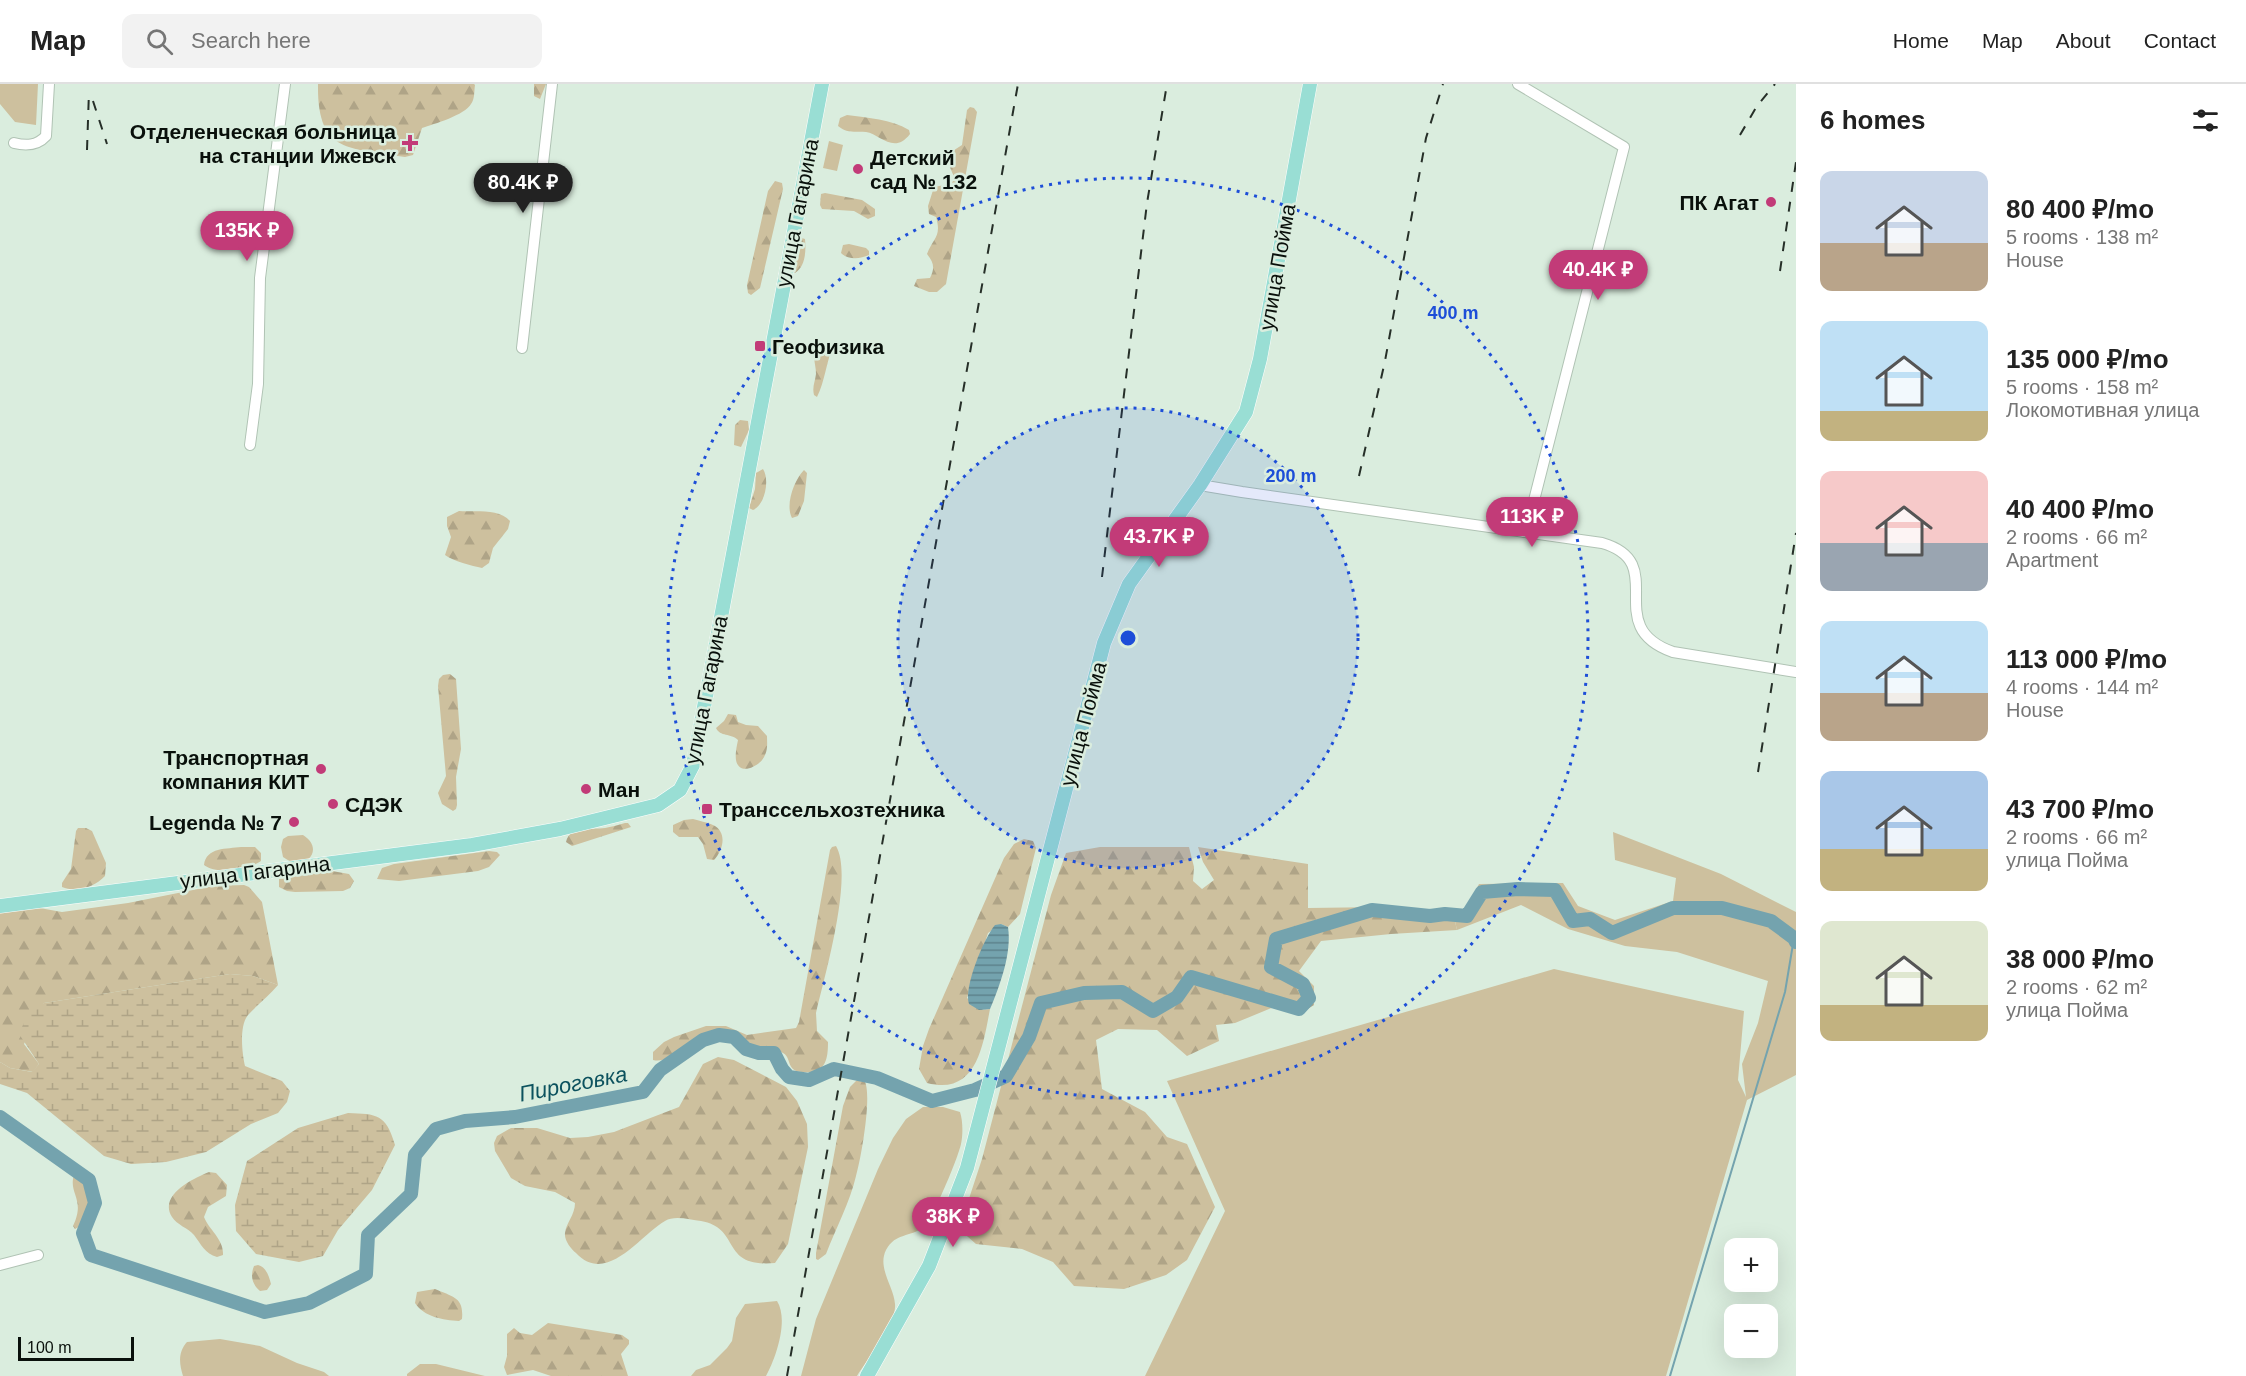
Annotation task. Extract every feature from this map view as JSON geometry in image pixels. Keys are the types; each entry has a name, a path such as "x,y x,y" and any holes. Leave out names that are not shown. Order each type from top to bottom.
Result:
{"main road":[{"name":"улица Гагарина","path":"0,906 472,845 610,818 658,806 675,795 687,780 693,765 822,84"},
{"name":"улица Пойма","path":"867,1376 929,1266 967,1168 1104,643 1129,584 1200,485 1246,412 1253,389 1310,84"}],"street":[{"path":"14,143 29,145 40,142 46,136 49,84"},
{"path":"250,445 258,384 260,278 285,84"},
{"path":"522,348 552,84"},
{"path":"1518,84 1624,147 1529,520 1523,532"},
{"path":"1200,485 1602,543 1616,547 1625,553 1636,572 1636,617 1642,631 1659,647 1674,652 1796,672"},
{"path":"0,1264 38,1255"}],"green space":[{"path":"0,84 38,84 36,125 15,122 0,104"},
{"path":"318,84 475,85 473,100 468,108 449,119 422,128 413,155 405,157 353,148 340,143 330,135 323,124 319,107"},
{"path":"534,84 546,84 540,99 534,96"},
{"path":"970,107 977,112 946,284 937,292 929,292 914,286 917,279 930,278 933,271 927,254 936,237 938,224 936,217 929,214 928,206 934,187 950,184 955,179 945,156 962,145 967,110"},
{"path":"847,115 895,123 909,130 910,134 904,140 893,143 866,132 845,130 838,126 840,118"},
{"path":"829,141 843,145 837,171 823,168"},
{"path":"775,181 782,183 783,189 760,288 751,295 748,293 747,285 768,191"},
{"path":"821,194 862,200 875,209 875,216 868,219 854,211 822,209"},
{"path":"798,237 805,239 805,253 799,270 795,273 792,270"},
{"path":"843,245 866,248 869,255 847,257 841,253"},
{"path":"826,342 833,346 817,397 813,392 816,374 814,356 815,353 821,351"},
{"path":"740,420 748,421 749,430 741,447 734,445 735,425"},
{"path":"763,469 766,479 765,492 761,503 753,510 749,508 755,489 756,473"},
{"path":"804,470 807,473 804,501 798,516 792,518 790,500 797,480"},
{"path":"459,511 493,512 510,521 508,529 493,548 489,563 482,568 468,565 445,555 451,537 447,517"},
{"path":"450,674 456,679 461,749 456,777 457,805 453,811 442,804 438,793 446,776 438,686 439,679 443,675"},
{"path":"728,714 736,715 738,722 758,726 767,736 766,753 755,766 741,768 736,760 738,740 720,733 716,728"},
{"path":"693,819 713,825 721,832 722,847 714,860 707,859 703,844 698,837 679,837 673,832 673,825"},
{"path":"625,823 631,827 572,846 566,842 568,837 576,831"},
{"path":"78,828 92,831 106,863 105,876 85,888 67,889 62,887 62,883 71,869"},
{"path":"1613,832 1721,874 1796,912 1796,1075 1747,1100 1666,1376 1145,1376 1225,1211 1167,1081 1554,969 1744,1011 1738,1080 1746,1097 1742,1064 1758,1023 1768,981 1677,952 1625,946 1568,929 1521,905 1457,930 1453,913 1467,908 1479,884 1563,883 1578,906 1615,920 1673,901 1676,878 1615,860"},
{"path":"303,835 313,847 310,858 299,863 291,862 283,857 281,847 283,839 288,836"},
{"path":"1024,839 1033,841 1036,848 1020,914 1008,927 1001,924 988,933 967,998 983,1010 990,1009 980,1052 967,1075 957,1082 944,1085 927,1083 919,1069 929,1029 1004,858 1014,844"},
{"path":"836,846 841,860 840,903 831,953 816,1013 817,1031 828,1042 826,1059 822,1068 812,1072 796,1071 783,1053 752,1046 732,1034 719,1032 708,1033 697,1038 670,1057 653,1060 653,1052 664,1042 706,1026 726,1026 747,1035 796,1028 799,1022 830,850"},
{"path":"255,847 261,853 261,861 248,867 224,871 204,865 213,852"},
{"path":"1100,847 1189,847 1194,867 1193,881 1202,889 1214,880 1203,862 1198,847 1308,864 1308,908 1382,907 1453,913 1457,930 1321,941 1299,971 1314,986 1314,1005 1298,1015 1279,1005 1235,1023 1216,1025 1219,1041 1187,1056 1157,1030 1118,1029 1096,1040 1102,1089 1145,1112 1167,1137 1187,1144 1215,1207 1187,1260 1166,1275 1124,1289 1074,1286 1053,1262 1022,1249 976,1244 959,1229 982,1159 1051,895 1066,853"},
{"path":"489,851 500,855 489,867 478,871 399,881 377,879 382,868 394,864"},
{"path":"332,871 349,874 354,881 350,888 343,891 295,892 279,887 279,879"},
{"path":"244,885 249,887 262,902 278,985 253,976 230,974 44,1003 24,1044 39,1064 33,1072 10,1068 0,1062 0,910 34,907 62,912 128,903 213,886"},
{"path":"230,974 253,976 278,985 245,1020 242,1033 243,1054 245,1066 282,1081 290,1091 287,1102 278,1113 251,1124 206,1152 166,1162 131,1164 104,1156 27,1093 0,1084 0,1062 10,1068 32,1072 39,1064 19,1034 26,1018 44,1003"},
{"path":"718,1057 734,1060 786,1087 797,1101 807,1124 808,1147 788,1244 775,1263 757,1263 746,1260 738,1254 722,1231 714,1225 673,1218 655,1228 623,1255 599,1264 588,1262 572,1249 565,1236 575,1203 555,1192 525,1186 511,1178 495,1151 494,1143 497,1136 511,1128 537,1128 570,1138 614,1132 679,1107 703,1064"},
{"path":"858,1079 864,1080 867,1098 858,1167 850,1196 826,1254 818,1260 816,1253 843,1106 850,1087"},
{"path":"923,1107 943,1107 960,1112 962,1140 939,1201 927,1222 918,1230 894,1240 886,1250 883,1264 895,1304 891,1321 857,1376 801,1376 816,1319 878,1169 893,1138 906,1119"},
{"path":"348,1113 373,1115 379,1118 392,1135 395,1145 372,1190 338,1230 323,1256 299,1262 256,1254 236,1231 235,1205 247,1161 298,1128"},
{"path":"209,1172 216,1173 227,1185 226,1196 208,1207 204,1217 223,1249 223,1255 217,1257 206,1251 192,1233 174,1220 169,1209 170,1202 180,1188"},
{"path":"74,1175 85,1186 89,1202 86,1218 75,1229 73,1226 78,1209 73,1187"},
{"path":"258,1265 265,1270 269,1278 271,1284 267,1290 260,1291 255,1286 252,1276 254,1266"},
{"path":"435,1289 452,1296 459,1302 462,1319 459,1321 440,1319 419,1308 415,1303 417,1292"},
{"path":"777,1301 782,1318 780,1339 766,1376 691,1376 696,1370 710,1365 727,1348 732,1341 736,1318 745,1304"},
{"path":"548,1323 622,1335 629,1340 629,1344 621,1354 628,1376 551,1376 533,1370 507,1375 504,1367 507,1356 507,1334 514,1328 520,1333 532,1335"},
{"path":"220,1339 260,1346 329,1376 183,1376 180,1358 187,1342"},
{"path":"420,1364 436,1364 485,1376 407,1376"}],"water":[{"path":"1001,924 1008,927 1009,937 1004,969 990,1009 979,1010 969,1004 972,975 990,931 995,925"}],"waterway":[{"name":"Пироговка","path":"0,1117 89,1180 95,1203 83,1233 91,1255 265,1312 309,1303 366,1274 368,1235 411,1194 415,1155 436,1129 465,1121 515,1117 643,1092 660,1070 703,1040 719,1035 734,1037 746,1049 759,1053 774,1053 789,1077 809,1080 834,1069 877,1078 932,1101 975,1090 1006,1076 1029,1037 1041,1003 1084,993 1122,992 1153,1011 1177,997 1191,977 1299,1009 1309,998 1303,984 1271,967 1276,939 1372,910 1430,916 1445,914 1467,916 1482,892 1518,889 1555,890 1573,921 1590,919 1612,933 1673,908 1722,908 1771,921 1796,942"},
{"path":"1670,1376 1785,992 1794,938"}],"railway":[{"path":"787,1376 1018,84"},
{"path":"1102,577 1147,203 1167,84"},
{"path":"1359,476 1385,361 1426,138 1443,84"},
{"path":"1740,135 1757,106 1775,84"},
{"path":"87,150 89,91"},
{"path":"93,101 107,144"},
{"path":"1780,271 1796,162"},
{"path":"1758,772 1796,533"}],"place":[{"name":"Отделенческая больница на станции Ижевск","path":"410,143"},
{"name":"Детский сад № 132","path":"858,169"},
{"name":"ПК Агат","path":"1771,202"},
{"name":"Геофизика","path":"760,346"},
{"name":"Транспортная компания КИТ","path":"321,769"},
{"name":"Ман","path":"586,789"},
{"name":"СДЭК","path":"333,804"},
{"name":"Транссельхозтехника","path":"707,809"},
{"name":"Legenda № 7","path":"294,822"}]}
